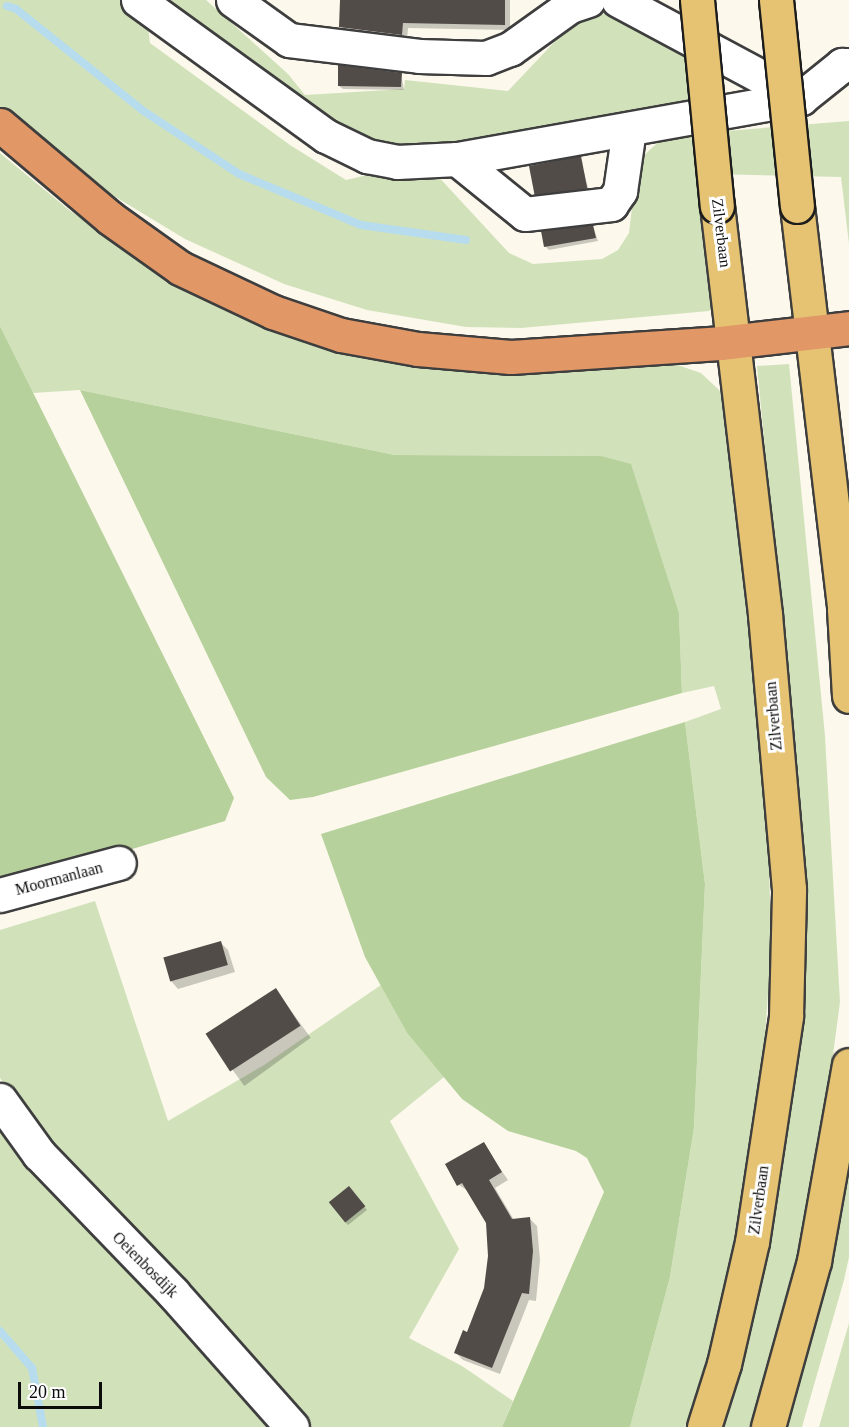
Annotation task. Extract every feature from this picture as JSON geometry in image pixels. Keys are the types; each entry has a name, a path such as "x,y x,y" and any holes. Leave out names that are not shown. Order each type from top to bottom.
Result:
{"highway":[{"path":"0,125 110,218 180,268 262,307 341,335 418,350 511,357 735,341 849,328"}],"main road":[{"name":"Zilverbaan","path":"697,0 717,206 735,341 789,889 786,1016 752,1242 724,1365 704,1427"},
{"path":"776,0 810,332 844,609 849,696"},
{"path":"768,1427 814,1261 849,1065"}],"street":[{"path":"138,0 326,136 367,156 397,162 457,159 801,98 842,66 849,65"},
{"path":"233,0 289,40 419,56 486,58 510,49 570,6 588,0"},
{"path":"618,0 801,98"},
{"path":"457,159 525,214 611,204 620,191 629,129"},
{"name":"Moormanlaan","path":"0,895 118,863"},
{"name":"Oeienbosdijk","path":"0,1100 39,1154 173,1293 292,1427"}],"green space":[{"path":"0,0 121,0 147,20 150,43 290,145 346,180 385,171 435,173 509,253 533,264 602,259 618,250 629,233 636,172 642,157 665,136 849,121 849,244 841,177 706,174 716,307 709,311 521,328 466,327 367,310 284,284 185,239 76,173 0,109"},
{"path":"156,0 206,0 288,74 305,95 404,89 405,80 508,91 578,17 595,13 612,14 726,73 712,97 623,112 447,151 391,146 360,137 319,116 177,8"},
{"path":"0,153 69,210 162,273 264,325 350,353 444,370 526,373 669,362 701,373 719,390 731,414 768,815 771,949 761,1094 749,1179 721,1314 686,1427 630,1427 670,1277 694,1128 705,884 685,722 721,709 714,686 682,693 679,613 601,456 395,455 80,390 33,393 0,326"},
{"path":"0,326 234,798 225,821 0,889"},
{"path":"789,364 825,736 840,1002 815,1190 770,1367 752,1427 721,1427 762,1279 796,1056 802,866 798,789 757,366"},
{"path":"80,390 395,455 601,456 631,464 679,613 682,693 313,797 290,800 266,777"},
{"path":"685,722 705,884 694,1128 670,1277 630,1427 502,1427 604,1192 587,1158 576,1151 508,1131 462,1099 407,1033 365,957 321,834"},
{"path":"95,901 168,1121 264,1065 381,985 407,1033 444,1077 390,1121 459,1249 409,1338 462,1366 513,1401 502,1427 308,1427 91,1201 0,1078 0,930"},
{"path":"0,1123 276,1427 0,1427"},
{"path":"849,1171 849,1257 844,1280 802,1427 785,1427 823,1292"},
{"path":"849,1323 849,1427 819,1427 836,1368"}],"building":[{"path":"340,0 505,0 505,25 403,23 402,35 339,27"},
{"path":"338,65 402,73 401,87 338,86"},
{"path":"581,156 587,188 535,199 529,166"},
{"path":"593,225 596,238 544,247 541,231"},
{"path":"221,941 228,965 170,982 163,958"},
{"path":"276,988 301,1026 230,1071 206,1034"},
{"path":"484,1142 502,1172 489,1180 512,1219 530,1217 533,1251 529,1294 522,1293 492,1368 454,1353 463,1330 467,1332 484,1288 488,1256 486,1223 462,1183 457,1186 445,1164"},
{"path":"349,1186 365,1206 345,1223 329,1202"}],"waterway":[{"path":"7,6 16,9 142,110 239,174 361,225 466,240"},
{"path":"0,1331 32,1368 43,1427"}]}
